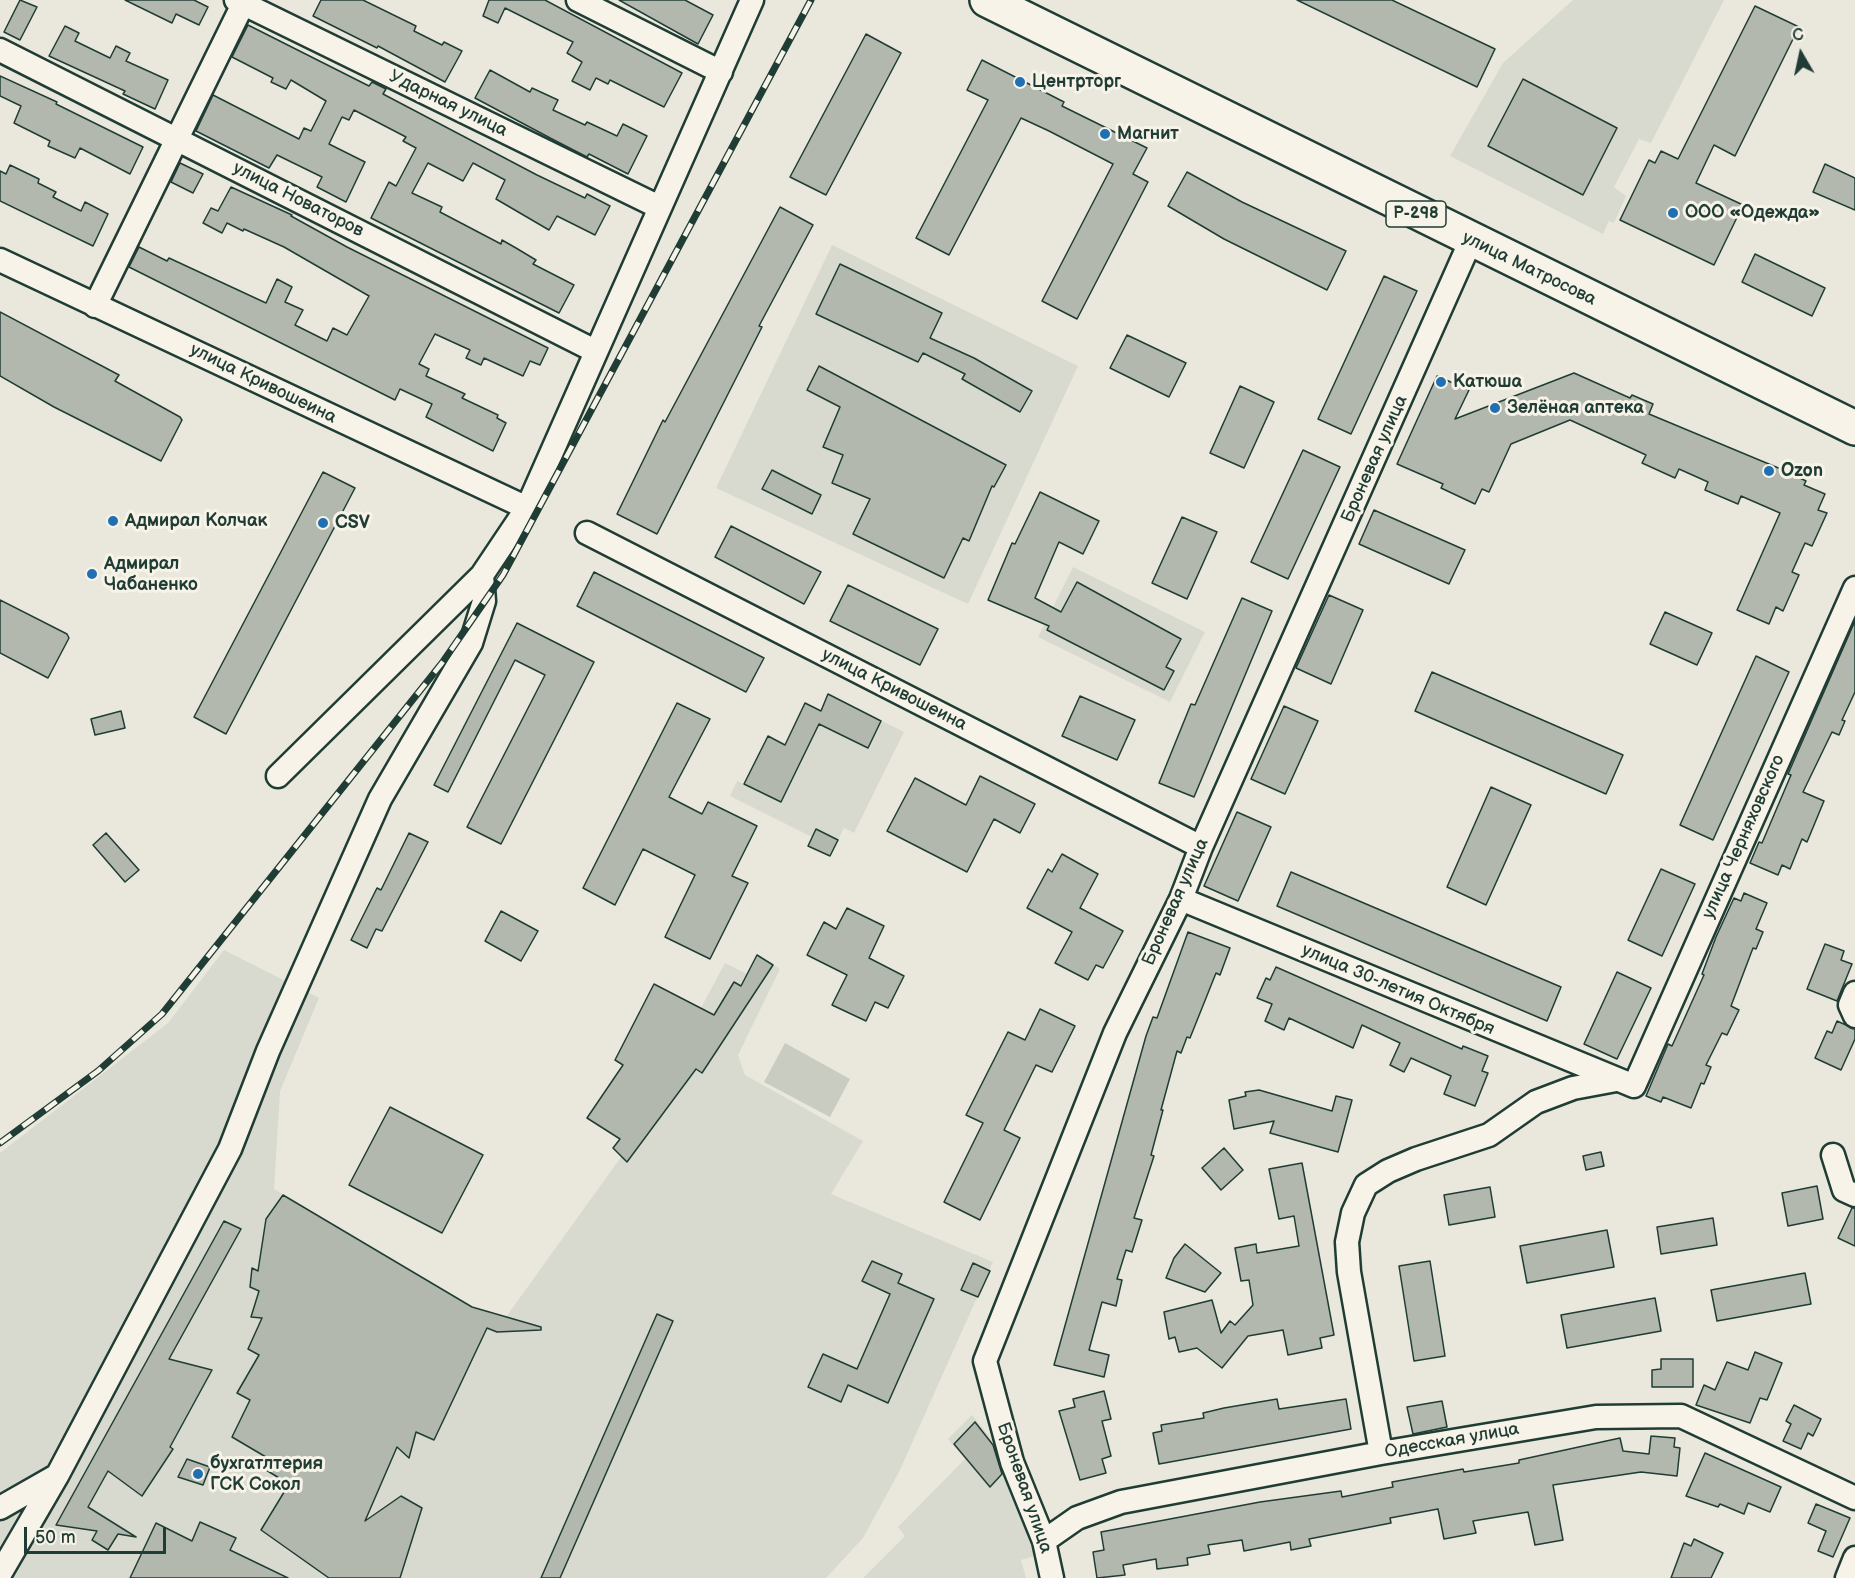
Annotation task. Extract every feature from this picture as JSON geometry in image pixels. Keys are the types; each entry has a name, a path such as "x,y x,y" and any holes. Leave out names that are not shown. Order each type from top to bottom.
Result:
{"highway":[{"name":"улица Матросова","path":"987,0 1852,429"}],"street":[{"path":"578,0 721,72"},
{"path":"278,776 483,575 527,508 752,0"},
{"path":"95,306 241,1"},
{"name":"Ударная улица","path":"241,1 659,207"},
{"name":"улица Новаторов","path":"0,50 595,351"},
{"name":"Броневая улица","path":"1052,1578 1044,1541 1012,1462 985,1361 1116,1033 1181,899 1201,847 1471,240"},
{"name":"улица Кривошеина","path":"0,260 527,508"},
{"name":"улица Кривошеина","path":"587,533 1201,847"},
{"path":"0,1574 57,1476 230,1149 268,1051 380,799 471,643 484,601 483,575"},
{"name":"улица Черняховского","path":"1625,1083 1855,588"},
{"name":"улица 30-летия Октября","path":"1181,899 1625,1083"},
{"path":"1855,993 1850,1005 1855,1016"},
{"path":"1381,1454 1349,1272 1347,1242 1353,1213 1366,1185 1388,1171 1416,1159 1489,1135 1536,1102 1573,1088 1625,1083"},
{"path":"1833,1155 1844,1190 1855,1195"},
{"name":"Одесская улица","path":"1044,1541 1077,1518 1121,1502 1596,1417 1681,1416 1855,1498"},
{"path":"0,1508 57,1476"},
{"path":"1846,1578 1855,1558"}],"shaded area":[{"path":"1573,0 1724,0 1651,143 1639,139 1614,187 1626,196 1614,223 1609,221 1603,234 1450,156 1503,63"},
{"path":"832,245 1078,366 968,604 716,488"},
{"path":"1073,567 1205,632 1170,702 1038,637"},
{"path":"828,694 904,732 854,833 844,828 838,840 816,829 812,837 730,796 737,781 744,784 768,736 785,744 805,703 820,710"},
{"path":"224,950 319,998 280,1091 274,1189 472,1307 506,1317 621,1157 613,1148 657,1090 725,963 747,974 757,955 780,969 738,1055 745,1075 863,1141 831,1194 993,1262 899,1472 863,1538 826,1578 0,1578 0,1153 168,1023"},
{"path":"785,1043 850,1079 830,1117 764,1082"},
{"path":"972,1415 999,1448 1034,1556 1021,1560 1026,1578 863,1578 905,1536 898,1527 965,1459 948,1439"}],"building":[{"path":"20,0 37,7 20,40 4,32"},
{"path":"125,0 194,0 208,7 199,25 176,14 172,23"},
{"path":"321,0 363,0 416,26 414,31 442,45 444,42 462,51 445,82 378,46 377,48 313,16"},
{"path":"489,0 545,0 682,73 664,107 610,80 608,84 596,78 590,90 572,81 582,62 567,53 573,42 505,8 498,23 483,16"},
{"path":"619,0 685,0 713,15 698,44"},
{"path":"1297,0 1392,0 1495,49 1477,87"},
{"path":"1755,6 1799,27 1735,156 1714,145 1696,183 1743,205 1714,265 1620,220 1649,160 1655,163 1661,151 1678,159"},
{"path":"248,25 369,86 372,82 386,89 383,94 537,175 585,198 587,194 610,206 595,235 557,216 549,230 496,199 505,180 473,163 463,181 428,163 412,193 442,207 440,212 501,244 502,240 536,260 533,264 574,285 559,313 371,218 389,182 396,186 416,148 403,141 406,137 354,110 349,120 342,117 329,144 365,162 346,202 317,187 322,177 277,155 269,168 196,131 213,95 299,139 304,128 311,131 326,101 291,80 286,89 271,82 273,78 232,57"},
{"path":"65,26 79,33 75,41 110,58 116,46 130,53 126,61 168,80 155,109 123,94 125,91 49,56"},
{"path":"866,34 901,53 826,195 790,177"},
{"path":"982,60 1064,102 1062,106 1147,148 1133,174 1148,182 1077,319 1042,301 1113,164 1049,131 1021,118 949,255 916,238 988,100 967,90"},
{"path":"490,70 530,92 532,88 558,100 553,110 585,125 587,122 617,136 623,124 647,136 628,174 589,154 587,157 475,98"},
{"path":"0,76 57,102 56,104 143,147 130,174 80,148 75,158 48,146 50,141 14,123 21,106 0,96"},
{"path":"1523,79 1617,128 1583,195 1488,146"},
{"path":"180,163 203,174 193,193 171,182"},
{"path":"1825,164 1855,178 1855,210 1813,192"},
{"path":"10,165 39,179 38,183 56,192 53,197 81,211 85,202 108,214 93,246 0,201 0,171 6,174"},
{"path":"1187,172 1242,202 1346,251 1327,290 1224,239 1168,206"},
{"path":"231,187 292,215 347,247 548,348 540,365 530,361 523,376 484,358 481,365 466,358 470,350 435,334 419,364 429,369 426,376 465,394 462,398 498,415 497,418 506,423 493,451 426,417 432,404 400,389 395,400 129,267 139,247 167,261 169,258 266,303 277,279 292,287 285,302 303,310 295,325 327,341 333,328 347,335 369,296 284,247 244,229 243,231 227,223 222,233 203,223 211,208 218,211"},
{"path":"780,207 813,225 759,326 762,327 657,534 617,514 663,420 665,422"},
{"path":"1755,254 1825,288 1812,316 1742,282"},
{"path":"840,264 942,313 930,338 974,358 1032,391 1020,412 962,379 965,374 923,353 918,362 816,314"},
{"path":"1384,276 1417,291 1351,434 1318,419"},
{"path":"0,312 119,375 115,381 180,417 182,420 161,461 54,407 0,376"},
{"path":"1127,335 1186,363 1169,397 1110,368"},
{"path":"819,366 1006,465 994,487 992,486 969,541 963,538 944,578 853,534 870,499 832,483 843,455 823,447 840,407 807,390"},
{"path":"1574,373 1630,398 1632,395 1653,404 1649,414 1788,472 1806,481 1804,485 1825,494 1818,510 1827,513 1812,546 1805,543 1792,572 1799,575 1783,611 1776,607 1769,624 1737,610 1780,513 1741,496 1738,504 1705,490 1708,482 1679,469 1675,478 1642,463 1646,455 1570,420 1511,444 1489,492 1482,489 1475,504 1441,488 1443,484 1397,464 1437,376 1469,390 1455,419"},
{"path":"1240,386 1274,402 1244,468 1210,453"},
{"path":"1303,450 1340,467 1288,579 1251,562"},
{"path":"772,470 821,495 812,514 762,489"},
{"path":"323,472 355,488 226,734 194,717"},
{"path":"1040,492 1099,521 1083,554 1059,542 1035,598 1061,612 1077,582 1181,639 1166,667 1174,671 1164,690 1047,630 1049,626 988,600 1012,543 1015,544"},
{"path":"1374,510 1465,550 1449,584 1359,544"},
{"path":"1182,517 1217,532 1187,599 1152,583"},
{"path":"731,526 821,572 804,604 715,557"},
{"path":"594,572 764,658 746,692 577,606"},
{"path":"848,585 938,629 920,665 830,621"},
{"path":"1329,595 1363,610 1331,684 1296,668"},
{"path":"1242,598 1272,611 1194,797 1159,783 1191,704 1195,705"},
{"path":"0,600 67,634 69,638 48,678 0,653"},
{"path":"1665,612 1712,633 1697,665 1650,644"},
{"path":"1855,621 1855,692 1842,720 1845,721 1839,735 1832,732 1803,792 1824,801 1807,842 1802,839 1790,869 1782,865 1778,875 1750,863 1759,842 1762,843 1791,775 1788,774"},
{"path":"517,623 594,662 501,844 467,827 545,675 515,660 448,792 434,785"},
{"path":"1756,656 1789,672 1713,840 1680,825"},
{"path":"1432,672 1623,755 1606,794 1415,711"},
{"path":"828,694 881,721 868,748 819,724 781,802 744,784 768,736 785,745 805,703 821,711"},
{"path":"1080,696 1135,720 1117,760 1062,736"},
{"path":"677,703 710,719 669,797 702,814 708,802 757,826 732,876 748,883 710,959 665,937 695,875 643,849 615,905 583,888"},
{"path":"1284,706 1318,721 1285,794 1251,779"},
{"path":"121,711 125,728 95,735 91,719"},
{"path":"980,776 1035,804 1020,833 994,819 967,872 887,831 915,778 966,805"},
{"path":"1491,787 1531,805 1486,905 1447,887"},
{"path":"1237,812 1271,827 1238,901 1204,886"},
{"path":"816,829 838,840 830,856 808,846"},
{"path":"106,833 139,870 125,882 93,845"},
{"path":"409,833 428,842 382,931 376,929 367,948 351,940 377,888 381,890"},
{"path":"1062,854 1098,874 1080,908 1123,931 1103,968 1096,965 1088,980 1055,963 1072,932 1027,908 1048,869 1052,872"},
{"path":"1661,869 1695,884 1662,956 1628,940"},
{"path":"1291,872 1561,987 1547,1021 1277,906"},
{"path":"1744,893 1767,903 1756,929 1763,932 1756,949 1753,948 1731,1006 1739,1010 1727,1035 1722,1033 1706,1065 1711,1067 1704,1084 1701,1083 1691,1108 1663,1097 1661,1102 1646,1096 1668,1044 1672,1046 1704,975 1702,974 1716,937 1734,898 1741,901"},
{"path":"847,908 884,926 869,958 904,976 888,1008 875,1002 866,1021 832,1005 847,975 807,955 824,922 836,929"},
{"path":"501,911 538,931 521,961 485,941"},
{"path":"1188,932 1230,948 1220,975 1216,973 1190,1038 1187,1037 1181,1053 1177,1051 1151,1155 1154,1156 1134,1218 1142,1220 1132,1252 1126,1250 1117,1279 1122,1280 1116,1306 1102,1302 1089,1350 1109,1355 1104,1377 1054,1365 1146,1036 1153,1017 1157,1018"},
{"path":"1825,944 1844,951 1841,960 1852,964 1837,1001 1807,989"},
{"path":"757,955 773,965 702,1073 696,1069 627,1162 613,1148 620,1139 587,1118 623,1065 615,1060 654,984 714,1015 734,982 741,986"},
{"path":"1276,967 1462,1049 1463,1046 1488,1056 1482,1071 1488,1073 1475,1106 1444,1094 1451,1076 1411,1058 1404,1072 1390,1065 1400,1043 1362,1025 1353,1048 1289,1018 1284,1030 1265,1021 1272,1004 1257,998 1266,978 1270,980"},
{"path":"1617,972 1651,988 1617,1059 1584,1044"},
{"path":"1040,1009 1075,1026 1052,1072 1036,1065 1004,1130 1020,1138 980,1220 944,1202 983,1123 966,1115 1008,1032 1025,1040"},
{"path":"1837,1021 1855,1029 1855,1039 1841,1070 1815,1058 1827,1031 1832,1033"},
{"path":"1259,1090 1332,1111 1336,1096 1352,1100 1338,1152 1270,1133 1274,1121 1234,1129 1229,1100 1246,1096 1245,1092"},
{"path":"390,1107 483,1155 442,1233 349,1185"},
{"path":"1224,1148 1243,1170 1221,1190 1202,1168"},
{"path":"1601,1152 1604,1166 1586,1170 1583,1156"},
{"path":"1302,1163 1334,1335 1320,1338 1322,1348 1288,1355 1283,1330 1248,1336 1222,1368 1197,1348 1179,1352 1175,1337 1169,1339 1164,1312 1212,1300 1221,1333 1230,1321 1235,1325 1253,1305 1249,1280 1241,1281 1235,1248 1256,1244 1257,1253 1299,1246 1294,1216 1279,1219 1269,1169"},
{"path":"1817,1186 1823,1219 1788,1226 1782,1193"},
{"path":"1490,1187 1495,1217 1449,1225 1444,1195"},
{"path":"283,1195 472,1307 541,1327 541,1330 497,1332 487,1328 434,1440 416,1432 409,1458 397,1447 365,1521 401,1496 422,1508 400,1578 329,1578 261,1530 289,1484 266,1470 271,1460 232,1437 250,1400 237,1393 259,1355 248,1349 262,1318 251,1317 259,1291 250,1287 252,1268 258,1271 266,1219"},
{"path":"1852,1208 1855,1208 1855,1246 1838,1238"},
{"path":"1713,1218 1717,1245 1661,1254 1657,1227"},
{"path":"224,1221 241,1229 169,1359 212,1370 170,1447 173,1449 142,1496 108,1471 88,1507 136,1537 118,1534 108,1550 92,1540 97,1531 56,1525"},
{"path":"1607,1230 1614,1267 1527,1283 1520,1246"},
{"path":"1185,1244 1221,1273 1205,1292 1166,1278 1174,1258"},
{"path":"872,1261 902,1274 898,1283 934,1299 888,1403 848,1385 841,1402 808,1387 823,1354 857,1369 890,1294 862,1281"},
{"path":"1430,1261 1445,1356 1414,1361 1399,1266"},
{"path":"973,1263 990,1271 978,1297 961,1290"},
{"path":"1805,1273 1811,1304 1717,1321 1711,1290"},
{"path":"1655,1298 1661,1331 1567,1348 1561,1315"},
{"path":"657,1314 673,1321 560,1578 541,1578"},
{"path":"1755,1352 1782,1363 1767,1400 1760,1398 1750,1423 1696,1405 1704,1385 1715,1390 1727,1362 1748,1370"},
{"path":"1661,1359 1693,1359 1693,1387 1652,1387 1652,1370 1661,1369"},
{"path":"1104,1391 1111,1419 1102,1421 1111,1456 1102,1459 1106,1473 1080,1480 1059,1411 1075,1407 1073,1399"},
{"path":"1277,1399 1279,1409 1346,1399 1351,1429 1159,1464 1153,1433 1162,1431 1161,1425 1204,1418 1203,1413 1224,1408"},
{"path":"1442,1401 1447,1427 1413,1434 1407,1407"},
{"path":"1794,1405 1821,1419 1813,1436 1808,1433 1801,1449 1783,1441 1791,1424 1786,1421"},
{"path":"975,1422 993,1445 1002,1474 990,1487 954,1444"},
{"path":"1651,1436 1675,1438 1674,1447 1680,1448 1677,1476 1641,1472 1553,1485 1563,1540 1535,1545 1528,1512 1473,1521 1476,1533 1444,1539 1438,1509 1390,1518 1391,1523 1309,1539 1311,1546 1291,1550 1290,1542 1244,1551 1242,1540 1208,1545 1210,1554 1187,1558 1188,1565 1157,1569 1156,1559 1123,1565 1125,1575 1097,1578 1093,1552 1104,1550 1101,1532 1260,1502 1341,1491 1342,1497 1393,1487 1392,1482 1463,1469 1464,1472 1519,1463 1519,1460 1620,1438 1623,1451 1649,1454"},
{"path":"1705,1453 1781,1487 1770,1512 1748,1503 1744,1514 1720,1504 1718,1507 1686,1496"},
{"name":"бухгатлтерия ГСК Сокол","path":"187,1459 210,1467 203,1485 178,1477"},
{"path":"1816,1504 1850,1518 1833,1557 1818,1551 1826,1531 1808,1523"},
{"path":"200,1522 236,1538 230,1550 288,1578 130,1578 156,1523 192,1541"},
{"path":"1694,1539 1723,1553 1711,1578 1671,1578 1684,1543 1691,1546"}],"railway":[{"path":"0,1143 98,1071 162,1014 442,663 503,575 811,0"}],"place":[{"name":"Центрторг","path":"1020,82"},
{"name":"Магнит","path":"1105,134"},
{"name":"ООО «Одежда»","path":"1673,213"},
{"name":"Катюша","path":"1441,382"},
{"name":"Зелёная аптека","path":"1495,408"},
{"name":"Ozon","path":"1769,471"},
{"name":"Адмирал Колчак","path":"113,521"},
{"name":"CSV","path":"323,523"},
{"name":"Адмирал Чабаненко","path":"92,574"},
{"name":"бухгатлтерия ГСК Сокол","path":"198,1474"}]}
